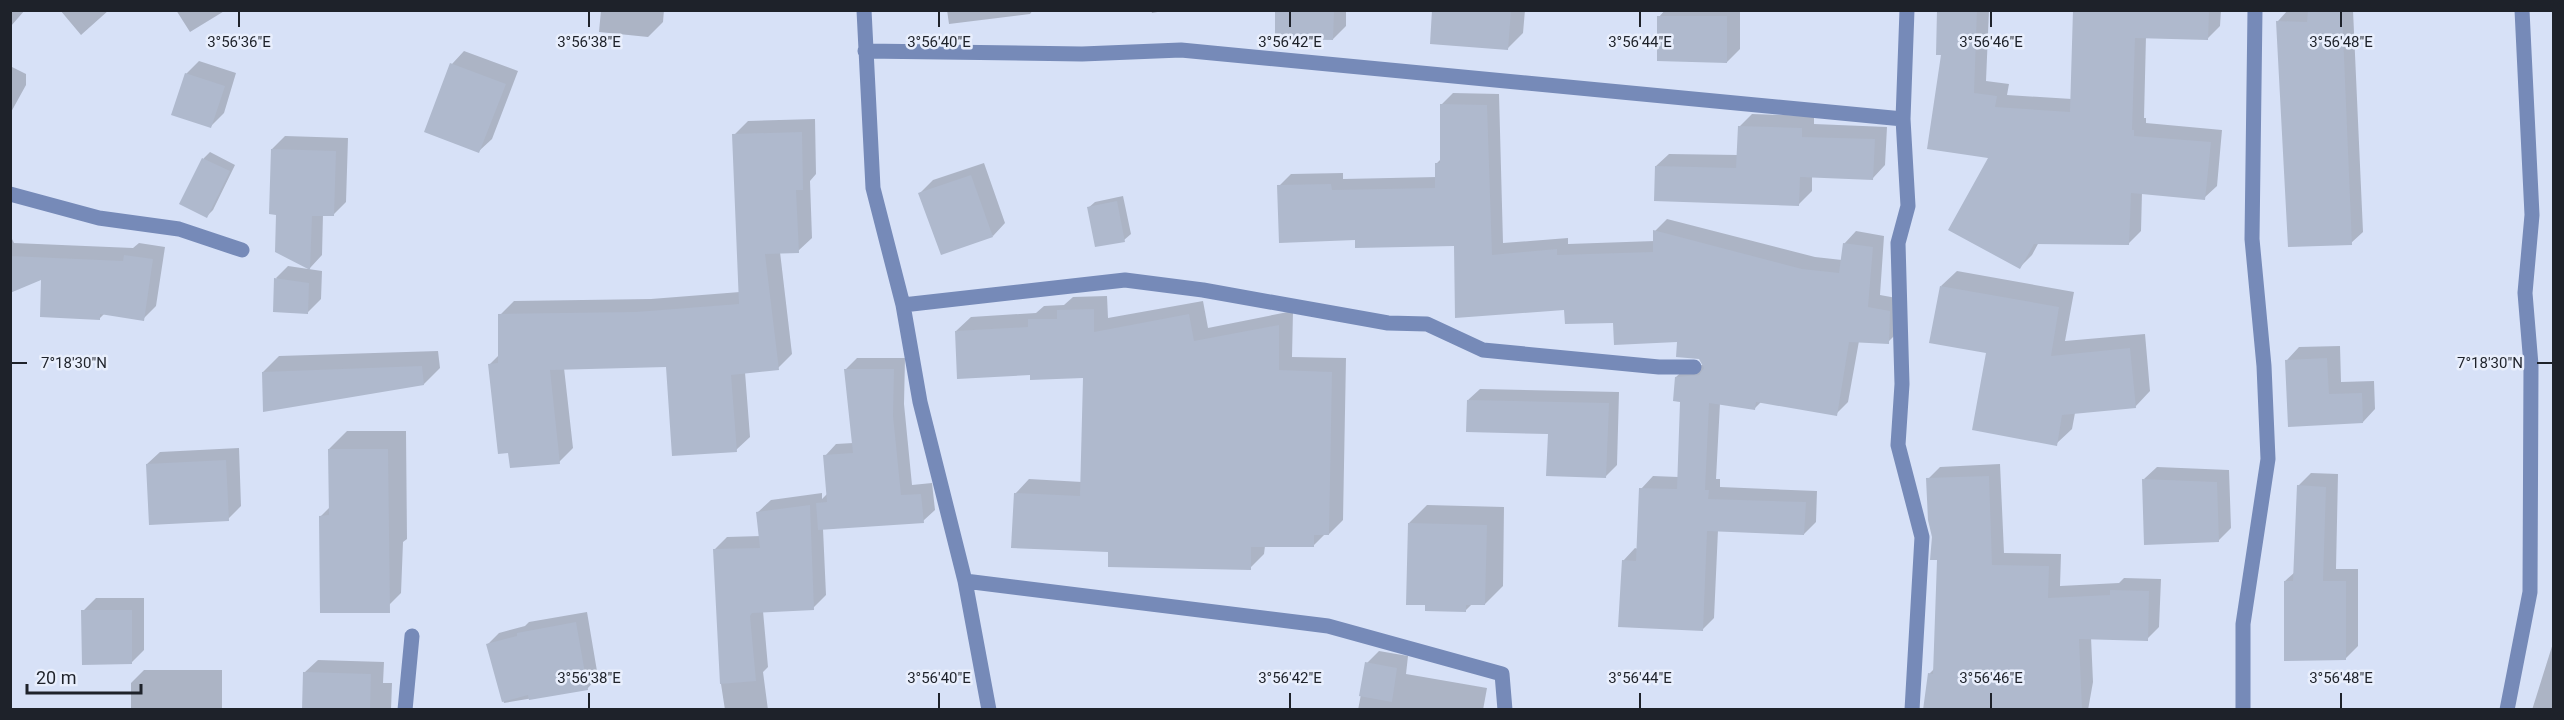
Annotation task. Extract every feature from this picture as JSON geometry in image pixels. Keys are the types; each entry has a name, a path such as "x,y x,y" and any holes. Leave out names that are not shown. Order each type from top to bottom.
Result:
{"street":[{"path":"864,10 873,189 903,305 920,402 965,581 989,710"},
{"path":"1907,10 1903,119 1908,206 1898,243 1902,384 1898,445 1922,537 1912,710"},
{"path":"2243,710 2243,624 2268,459 2264,366 2252,239 2255,10"},
{"path":"2507,710 2530,592 2531,365 2525,293 2532,215 2522,10"},
{"path":"865,51 1082,54 1181,50 1903,119"},
{"path":"10,194 99,218 179,229 242,250"},
{"path":"903,305 1125,280 1203,290 1388,323 1427,324 1483,350 1659,367 1694,367"},
{"path":"965,581 1328,626 1502,674 1504,710"},
{"path":"405,710 412,636"}],"building":[{"path":"1275,10 1334,10 1333,40 1275,39"},
{"path":"1432,10 1511,10 1508,50 1430,44"},
{"path":"1937,10 1977,10 1974,93 1997,96 1995,107 2070,112 2073,10 2209,10 2208,40 2135,38 2132,130 2134,130 2134,136 2211,142 2205,200 2131,193 2129,245 2034,244 2020,269 1948,230 1988,158 1927,149 1941,55 1936,55"},
{"path":"2308,10 2342,10 2352,245 2288,247 2276,21 2307,22"},
{"path":"1657,16 1727,16 1727,63 1657,61"},
{"path":"450,63 506,84 479,153 424,132"},
{"path":"185,73 225,86 211,128 171,115"},
{"path":"1440,104 1487,105 1492,255 1557,249 1557,255 1653,252 1653,230 1802,269 1839,273 1843,243 1873,247 1868,307 1890,311 1889,344 1849,342 1837,416 1756,402 1755,410 1709,403 1705,490 1709,490 1708,499 1806,502 1804,535 1707,531 1703,631 1618,627 1622,560 1636,561 1639,488 1677,489 1680,402 1673,401 1675,377 1699,375 1704,368 1699,359 1676,357 1677,342 1614,345 1613,323 1565,324 1564,310 1455,318 1454,246 1355,248 1355,240 1279,243 1277,185 1331,184 1332,190 1435,188 1435,163 1440,163"},
{"path":"1738,126 1802,128 1802,137 1875,139 1873,180 1800,177 1799,206 1654,201 1655,166 1736,168"},
{"path":"802,132 803,190 796,190 799,253 765,254 779,370 731,375 737,452 672,456 666,367 550,370 560,464 510,468 508,453 498,454 488,364 498,363 498,314 636,312 739,304 732,134"},
{"path":"271,149 336,151 334,216 312,216 310,270 275,252 276,215 269,214"},
{"path":"202,158 230,171 207,218 179,204"},
{"path":"971,175 993,237 941,255 918,193"},
{"path":"1117,201 1125,242 1095,247 1087,207"},
{"path":"124,255 153,259 144,321 100,314 100,320 40,317 41,280 10,293 10,256 123,261"},
{"path":"274,278 309,283 308,314 273,312"},
{"path":"1940,286 2059,307 2051,356 2130,348 2136,408 2062,415 2057,446 1972,430 1986,353 1929,343"},
{"path":"1094,309 1094,332 1189,314 1194,341 1279,325 1279,370 1332,372 1329,535 1314,535 1314,547 1251,547 1251,570 1108,567 1108,552 1011,548 1014,493 1080,496 1083,378 1030,380 1030,375 957,379 955,331 1028,327 1028,319 1057,319 1057,310"},
{"path":"2327,358 2329,394 2362,393 2363,423 2288,427 2285,360"},
{"path":"422,366 424,385 263,412 262,372"},
{"path":"844,369 894,369 893,416 901,495 921,494 924,523 818,530 816,503 827,502 823,455 853,453"},
{"path":"1467,400 1609,403 1606,478 1546,476 1548,434 1466,432"},
{"path":"328,449 388,449 390,613 320,613 319,516 329,515"},
{"path":"226,460 229,521 149,525 146,464"},
{"path":"1989,476 1992,565 2049,566 2048,598 2110,595 2110,590 2149,591 2148,641 2079,639 2082,710 1923,710 1928,673 1933,674 1937,560 1930,560 1932,537 1928,520 1926,478"},
{"path":"2142,479 2217,482 2219,542 2144,545"},
{"path":"2297,485 2326,487 2323,581 2346,581 2346,660 2284,661 2284,581 2293,581"},
{"path":"810,505 814,610 752,613 750,616 756,681 720,684 713,549 760,548 756,512"},
{"path":"1408,523 1487,525 1485,605 1466,605 1466,612 1425,611 1425,605 1406,605"},
{"path":"81,610 132,610 132,664 82,665"},
{"path":"576,622 588,690 529,700 528,695 502,702 486,644 517,636 517,633"},
{"path":"1365,662 1397,668 1392,702 1359,696"},
{"path":"303,672 371,674 370,710 302,710"}]}
